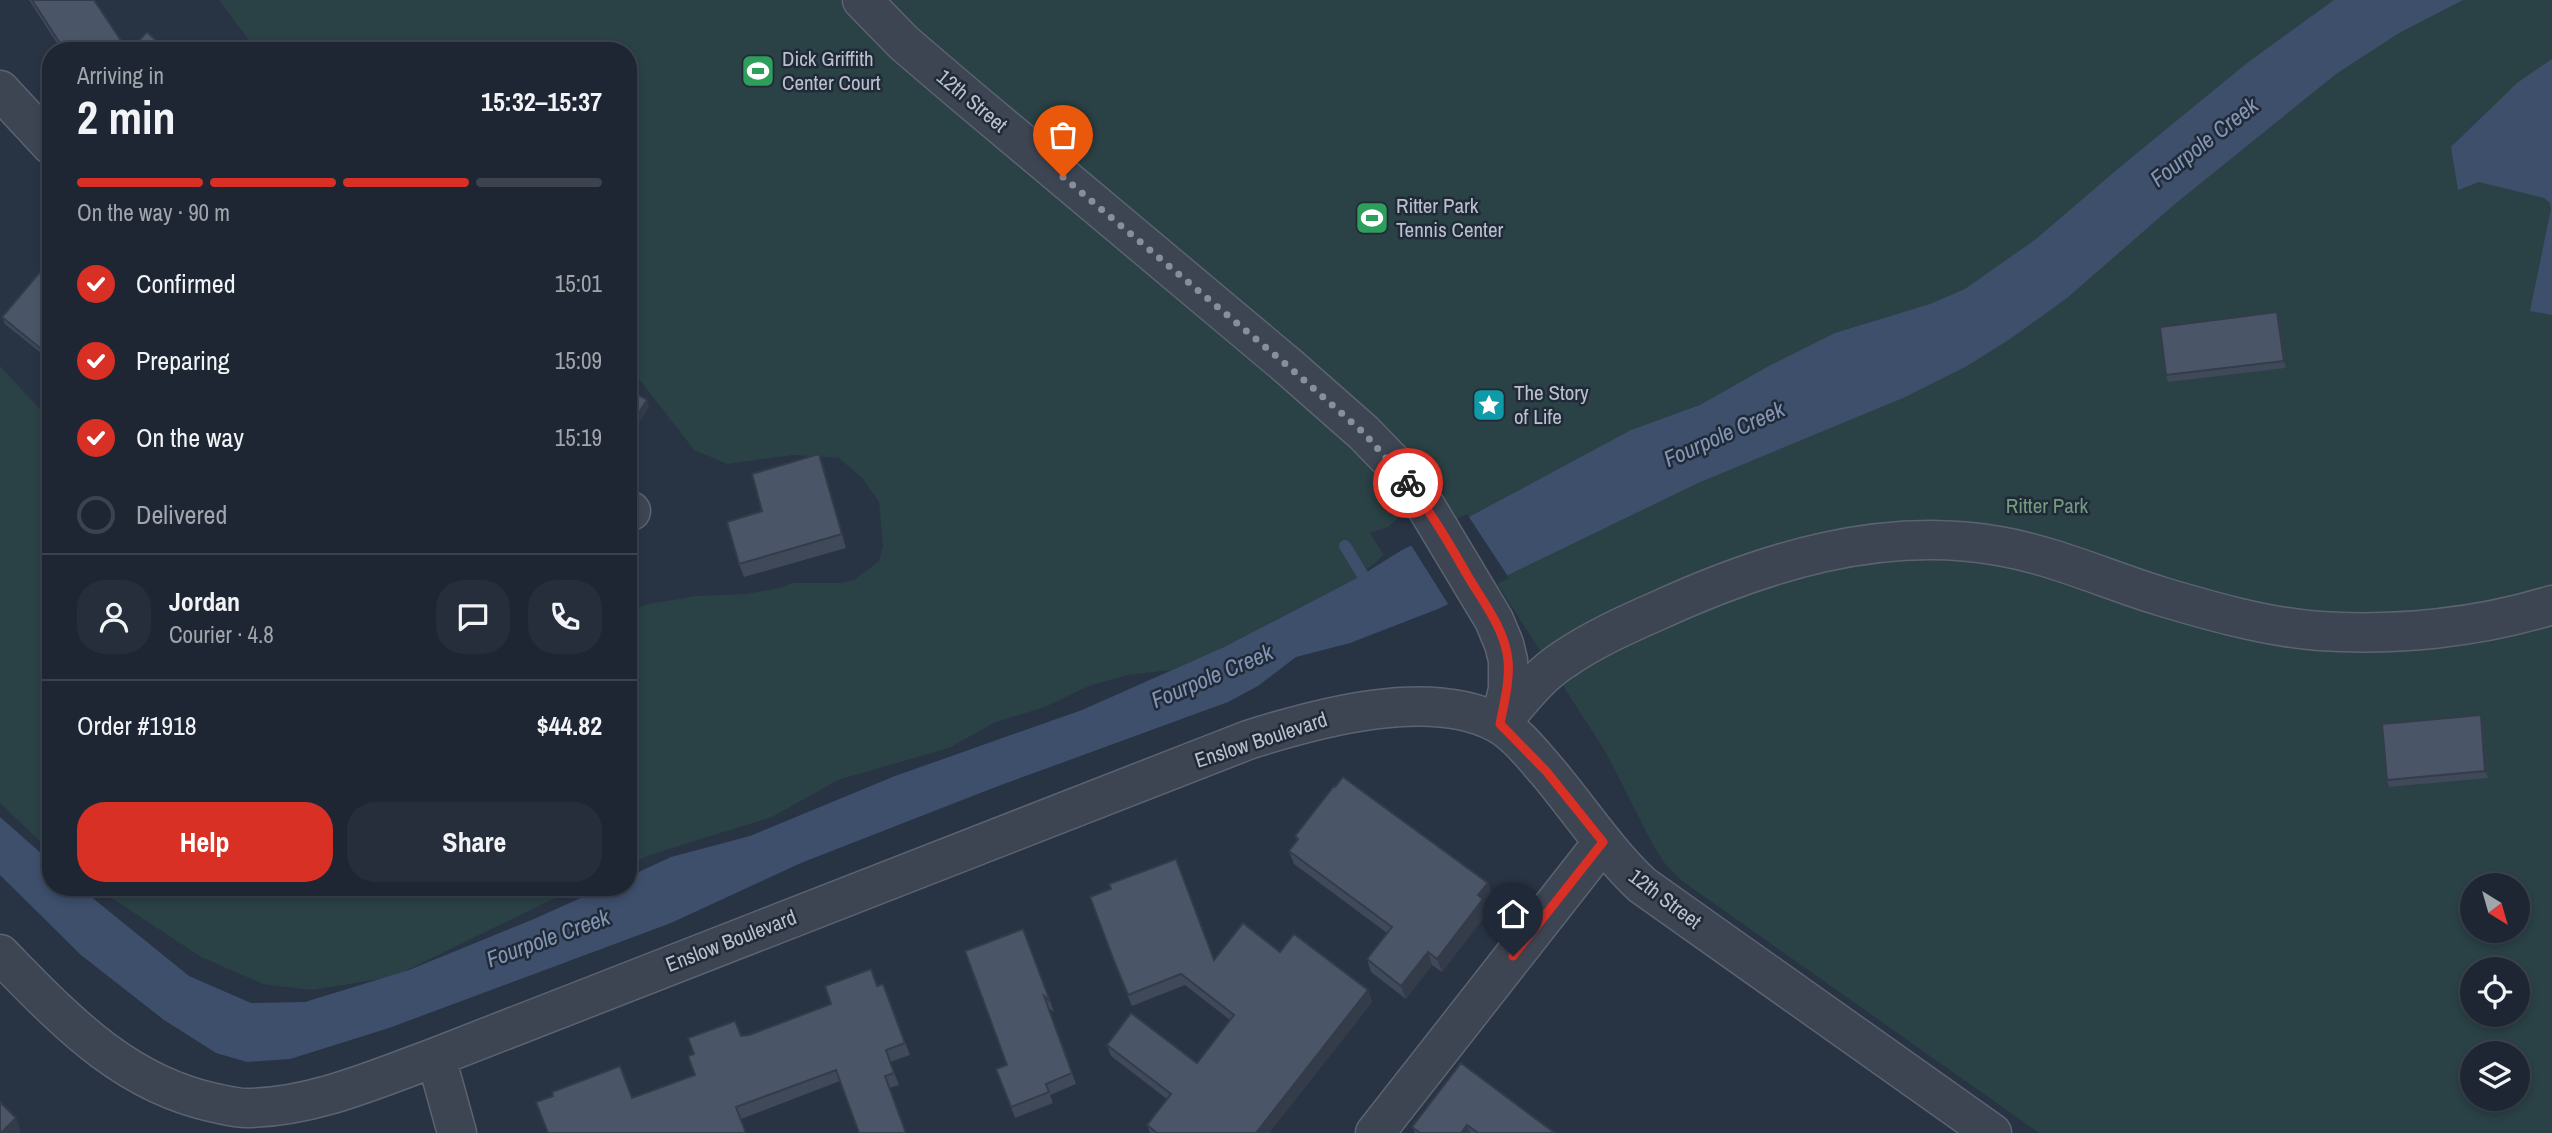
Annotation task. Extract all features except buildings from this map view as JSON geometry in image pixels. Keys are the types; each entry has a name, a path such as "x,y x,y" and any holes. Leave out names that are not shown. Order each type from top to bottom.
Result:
{"street":[{"name":"12th Street","path":"862,0 904,43 1288,366 1364,433 1394,464 1425,505 1494,620 1508,660 1508,689 1500,724 1546,771 1624,868 1642,885 1992,1133"},
{"path":"0,90 42,135"},
{"path":"1500,724 1539,680 1562,660 1619,628 1704,589 1768,566 1828,550 1889,542 1946,540 1997,545 2051,556 2160,596 2253,620 2317,631 2391,632 2517,616 2552,605"},
{"name":"Enslow Boulevard","path":"0,954 104,1053 149,1080 194,1098 245,1109 293,1103 354,1087 436,1057 1261,736 1332,717 1403,707 1473,712 1500,724"},
{"path":"1376,1133 1603,842"},
{"path":"436,1057 457,1133"}],"green space":[{"name":"Ritter Park","path":"219,0 2552,0 2552,1133 2039,1133 1682,881 1666,865 1605,751 1448,508 1444,498 1443,479 1388,527 1370,533 1384,555 1357,578 1224,647 1171,670 1128,675 1089,686 1045,707 996,722 949,748 838,780 772,817 637,861 637,607 696,596 746,594 793,583 840,583 854,580 879,561 883,546 879,502 862,478 839,458 794,455 727,464 694,450 637,376 637,42 250,42"},
{"path":"0,366 42,411 42,843 0,803"},
{"path":"109,896 560,896 393,977 311,990 263,984 201,957"}],"water":[{"name":"Fourpole Creek","path":"2334,0 2463,0 2399,33 2336,74 2175,204 2067,298 2010,339 1967,366 1903,398 1698,483 1438,609 1350,643 1296,657 1258,686 1228,702 993,788 801,863 671,923 389,1028 290,1059 247,1062 216,1053 164,1020 81,955 0,875 0,817 42,854 42,896 90,896 189,976 251,1003 305,1002 409,970 585,896 637,896 637,873 671,857 750,836 895,776 1082,710 1224,647 1631,430 1700,405 1835,333 1930,304 1965,289 2036,239 2247,63"},
{"path":"2552,59 2552,315 2530,311 2550,203 2544,198 2479,182 2458,190 2451,147 2517,83"}],"pier":[{"path":"1467,514 1509,578 1450,607 1409,542"}],"waterway":[{"path":"1345,546 1370,587"}],"way so far":[{"path":"1063,177 1364,433 1408,483"}],"place":[{"name":"Dick Griffith Center Court","path":"758,71"},
{"name":"Ritter Park Tennis Center","path":"1372,218"},
{"name":"The Story of Life","path":"1489,405"}],"route":[{"path":"1408,483 1425,505 1494,620 1504,644 1508,660 1508,689 1500,724 1523,744 1603,842 1513,956"}]}
